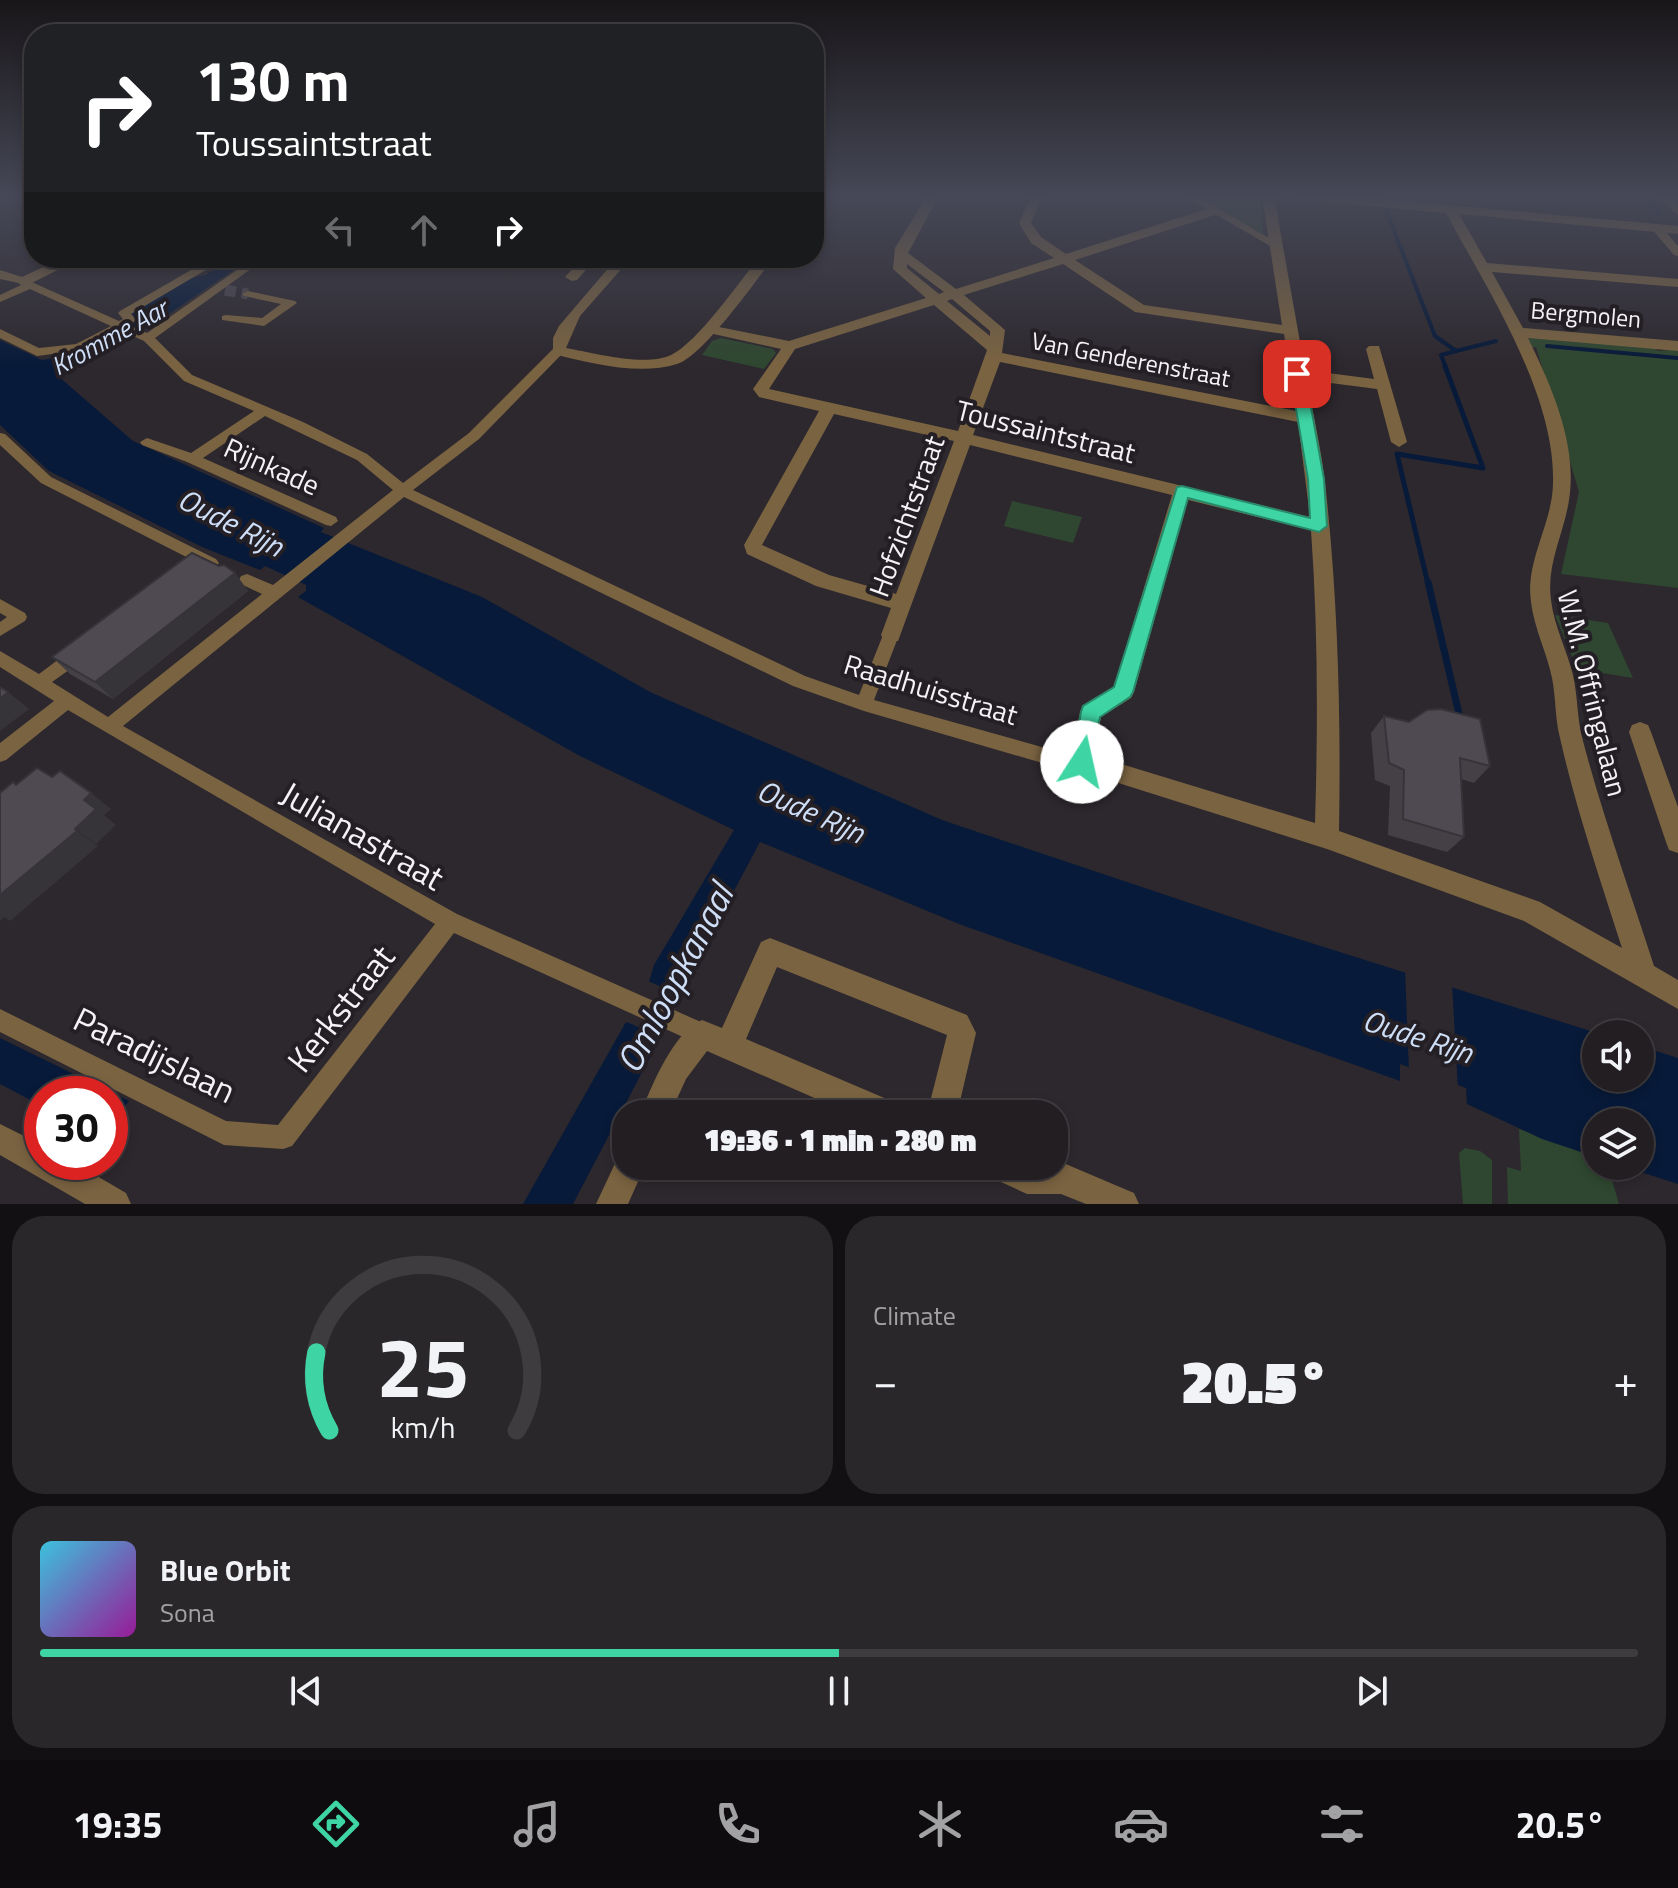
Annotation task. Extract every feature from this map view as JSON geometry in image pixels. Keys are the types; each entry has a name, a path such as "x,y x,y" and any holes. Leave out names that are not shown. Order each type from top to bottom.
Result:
{"street":[{"path":"904,252 900,269 945,297 994,351"},
{"path":"1055,252 1140,309 1290,330"},
{"path":"709,329 790,346 1085,252"},
{"path":"1277,252 1316,479 1325,588 1329,747 1327,838"},
{"name":"Bergmolen","path":"1473,252 1515,332 1678,346"},
{"name":"Bergmolen","path":"1481,267 1678,283"},
{"path":"0,299 55,268"},
{"path":"143,336 222,289 248,268"},
{"path":"572,277 580,268"},
{"path":"109,727 345,535 474,436 558,351 562,337 587,299 615,268"},
{"path":"558,351 635,364 665,363 684,356 758,268"},
{"path":"0,333 37,352 79,347 123,325 130,320 124,313 200,269"},
{"path":"0,274 26,283"},
{"name":"Raadhuisstraat","path":"26,283 143,336 188,378 362,457 403,491 799,681 864,704 1056,759 1082,762 1327,838 1531,911 1678,995"},
{"path":"226,318 264,322 291,303 248,294"},
{"name":"W.M. Offringalaan","path":"1515,332 1546,400 1559,441 1562,507 1541,563 1538,585 1541,606 1564,680 1570,737 1644,977"},
{"name":"Toussaintstraat","path":"790,346 761,389 765,394 965,438 1319,526"},
{"path":"1374,349 1399,442"},
{"name":"Van Genderenstraat","path":"994,351 1305,418"},
{"name":"Hofzichtstraat","path":"864,704 904,604 994,351"},
{"path":"1297,374 1384,385"},
{"path":"829,408 753,545 754,549 823,581 904,604"},
{"name":"Rijnkade","path":"192,459 264,410"},
{"path":"0,437 46,480 198,564 224,569"},
{"name":"Rijnkade","path":"147,442 331,521"},
{"path":"1082,762 1091,712 1123,692 1182,491"},
{"path":"247,580 282,587"},
{"path":"0,605 19,617 0,630"},
{"path":"40,682 92,643"},
{"name":"Julianastraat","path":"0,658 109,727 450,921 702,1034"},
{"path":"0,754 69,700"},
{"path":"1640,732 1678,842"},
{"name":"Kerkstraat","path":"283,1137 450,921"},
{"path":"729,1045 770,951 957,1025 962,1033 945,1100"},
{"name":"Paradijslaan","path":"0,1020 224,1133 283,1137"},
{"path":"662,1100 676,1069 702,1034 853,1100"},
{"path":"0,1139 24,1152"},
{"path":"74,1180 115,1204"},
{"path":"612,1204 623,1180"},
{"path":"1066,1180 1123,1204"}],"green space":[{"path":"1524,337 1655,348 1658,351 1678,349 1678,588 1561,574 1579,492 1536,347 1530,348"},
{"path":"721,338 773,349 776,353 764,369 702,355 712,341"},
{"path":"1012,501 1082,517 1073,543 1004,526"},
{"path":"1555,615 1608,623 1633,678 1577,669"},
{"path":"1519,1129 1582,1152 1582,1180 1612,1180 1619,1204 1508,1204 1507,1167 1521,1171"},
{"path":"1465,1148 1480,1151 1492,1160 1492,1204 1463,1204 1459,1153"}],"water":[{"path":"217,268 236,268 157,322 58,376 133,441 324,528 321,532 482,597 650,692 942,820 1270,930 1582,1028 1582,1092 1654,1092 1654,1050 1678,1058 1678,1184 1654,1176 1654,1108 1582,1108 1582,1152 1542,1139 1467,1104 1466,1088 1400,1064 1400,1081 959,924 760,842 657,1035 661,1036 627,1100 612,1100 612,1130 573,1204 523,1204 628,1023 654,965 734,830 580,756 298,597 306,591 306,585 265,566 260,570 202,547 49,471 0,425 0,340 42,360 67,356 134,323 136,320 132,313 191,278 206,275"},
{"path":"0,1038 78,1076 24,1076 24,1097 0,1084"}],"pier":[{"path":"1405,969 1452,984 1458,1089 1409,1071"},
{"path":"648,981 678,994 658,1036 627,1022"}],"building":[{"path":"192,553 219,566 224,565 235,573 95,682 52,657"},
{"path":"0,687 8,692 0,699"},
{"path":"1441,709 1480,719 1490,766 1460,758 1464,837 1403,819 1404,770 1389,763 1384,716 1409,722 1427,710"},
{"path":"37,768 52,777 60,771 91,793 84,800 96,809 75,829 77,831 0,895 0,793"}],"waterway":[{"path":"1402,252 1435,336 1456,351"},
{"path":"1456,351 1496,341"},
{"path":"1547,346 1678,358"},
{"path":"1446,368 1441,355 1456,351"},
{"path":"1428,584 1397,454 1483,468 1445,366"},
{"path":"1428,582 1460,718"}],"tunnel":[{"path":"225,290 248,294"}],"route":[{"path":"1082,762 1091,712 1123,692 1182,491 1319,526 1316,479 1297,374"}],"water label":[{"name":"Kromme Aar","path":"109,337"},
{"name":"Oude Rijn","path":"231,522"},
{"name":"Oude Rijn","path":"811,811"},
{"name":"Omloopkanaal","path":"674,978"},
{"name":"Oude Rijn","path":"1418,1036"}]}
